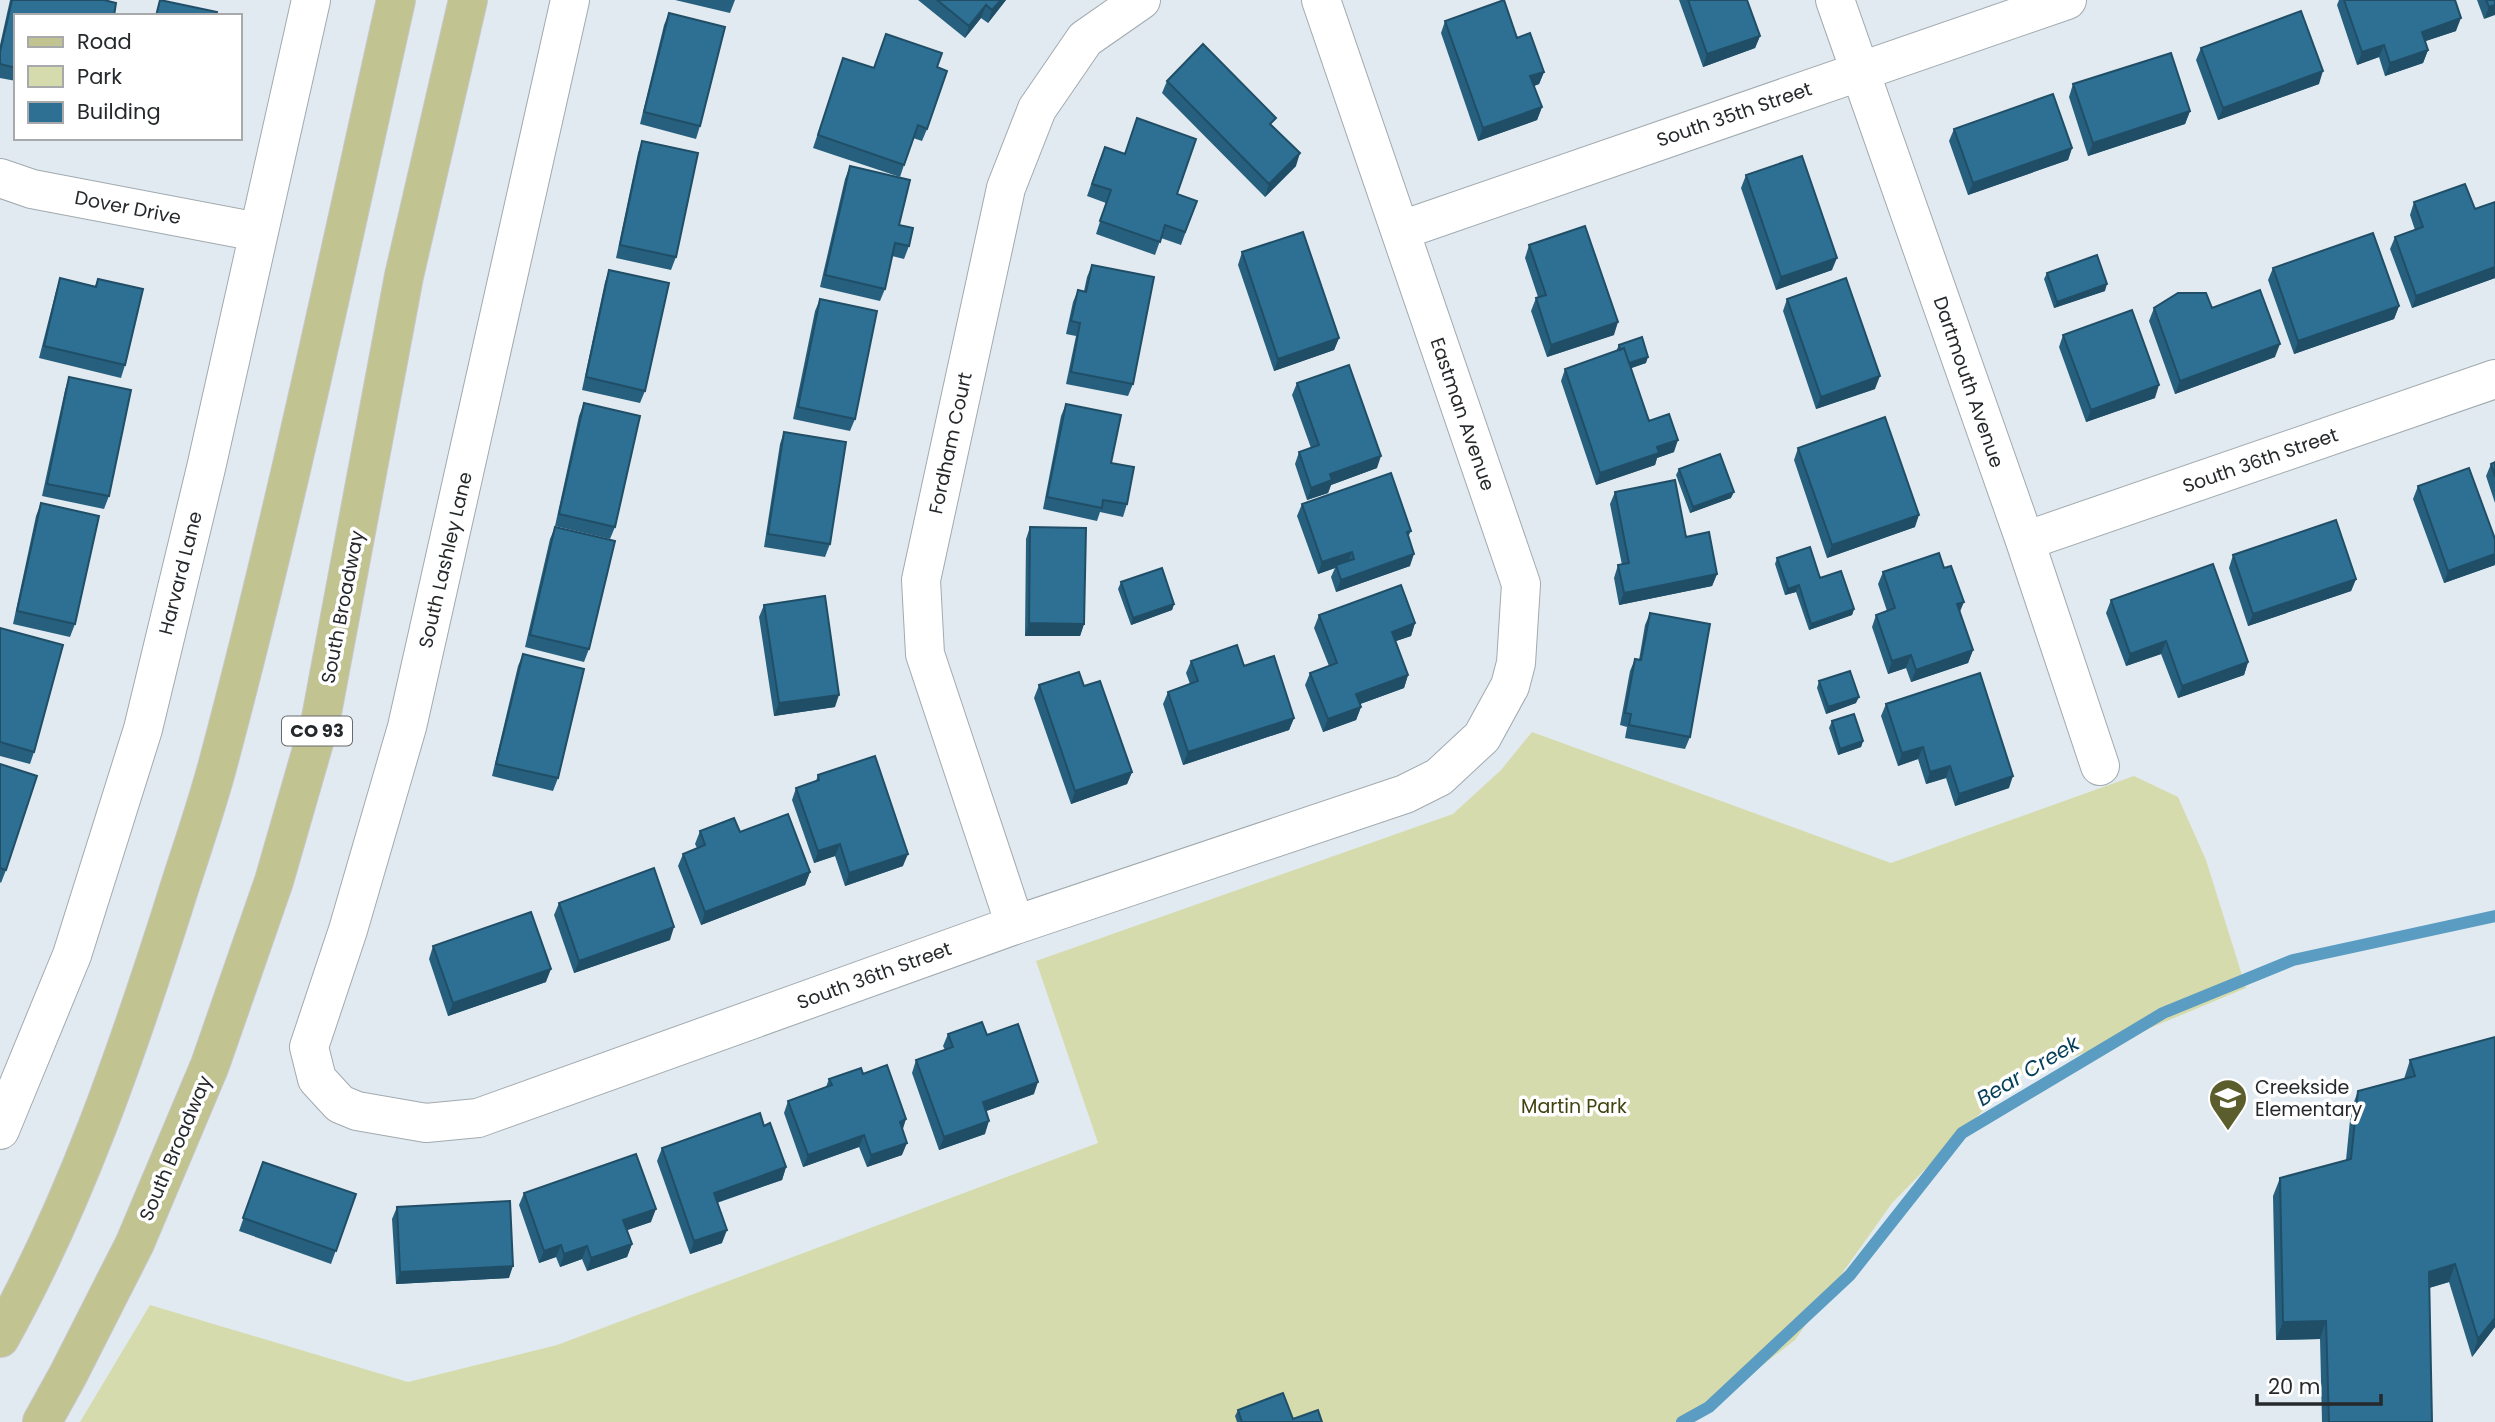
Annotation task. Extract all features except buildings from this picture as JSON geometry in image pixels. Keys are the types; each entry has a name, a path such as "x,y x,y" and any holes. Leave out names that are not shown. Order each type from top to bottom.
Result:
{"main road":[{"path":"0,1338 26,1291 91,1144 149,984 218,763 285,491 396,0"},
{"name":"South Broadway","path":"42,1422 146,1217 210,1065 274,881 321,718 404,276 468,0"}],"street":[{"name":"Harvard Lane","path":"0,1130 72,955 143,729 206,468 311,0"},
{"name":"South Lashley Lane","path":"340,1104 317,1079 309,1047 348,930 407,727 570,0"},
{"name":"Fordham Court","path":"1015,925 925,654 921,580 1006,188 1037,109 1085,39 1141,0"},
{"name":"Eastman Avenue","path":"1321,0 1402,230 1521,584 1516,663 1510,686 1482,737 1439,777 1405,794"},
{"name":"Dartmouth Avenue","path":"1835,0 2025,541 2100,766"},
{"name":"South 35th Street","path":"1402,230 2067,0"},
{"name":"Dover Drive","path":"0,177 32,189 258,232"},
{"name":"South 36th Street","path":"2025,541 2495,379"},
{"name":"South 36th Street","path":"340,1104 357,1111 426,1123 478,1118 1015,925 1405,794"}],"green space":[{"name":"Martin Park","path":"1532,732 1891,863 2134,776 2178,797 2206,860 2246,988 2119,1041 2017,1076 1892,1203 1795,1340 1689,1422 80,1422 150,1305 408,1382 557,1345 1098,1143 1036,961 1453,814 1501,770"}],"waterway":[{"name":"Bear Creek","path":"1682,1422 1709,1407 1850,1275 1962,1133 2163,1013 2293,960 2495,916"}],"place":[{"name":"Creekside Elementary","path":"2228,1132"}]}
